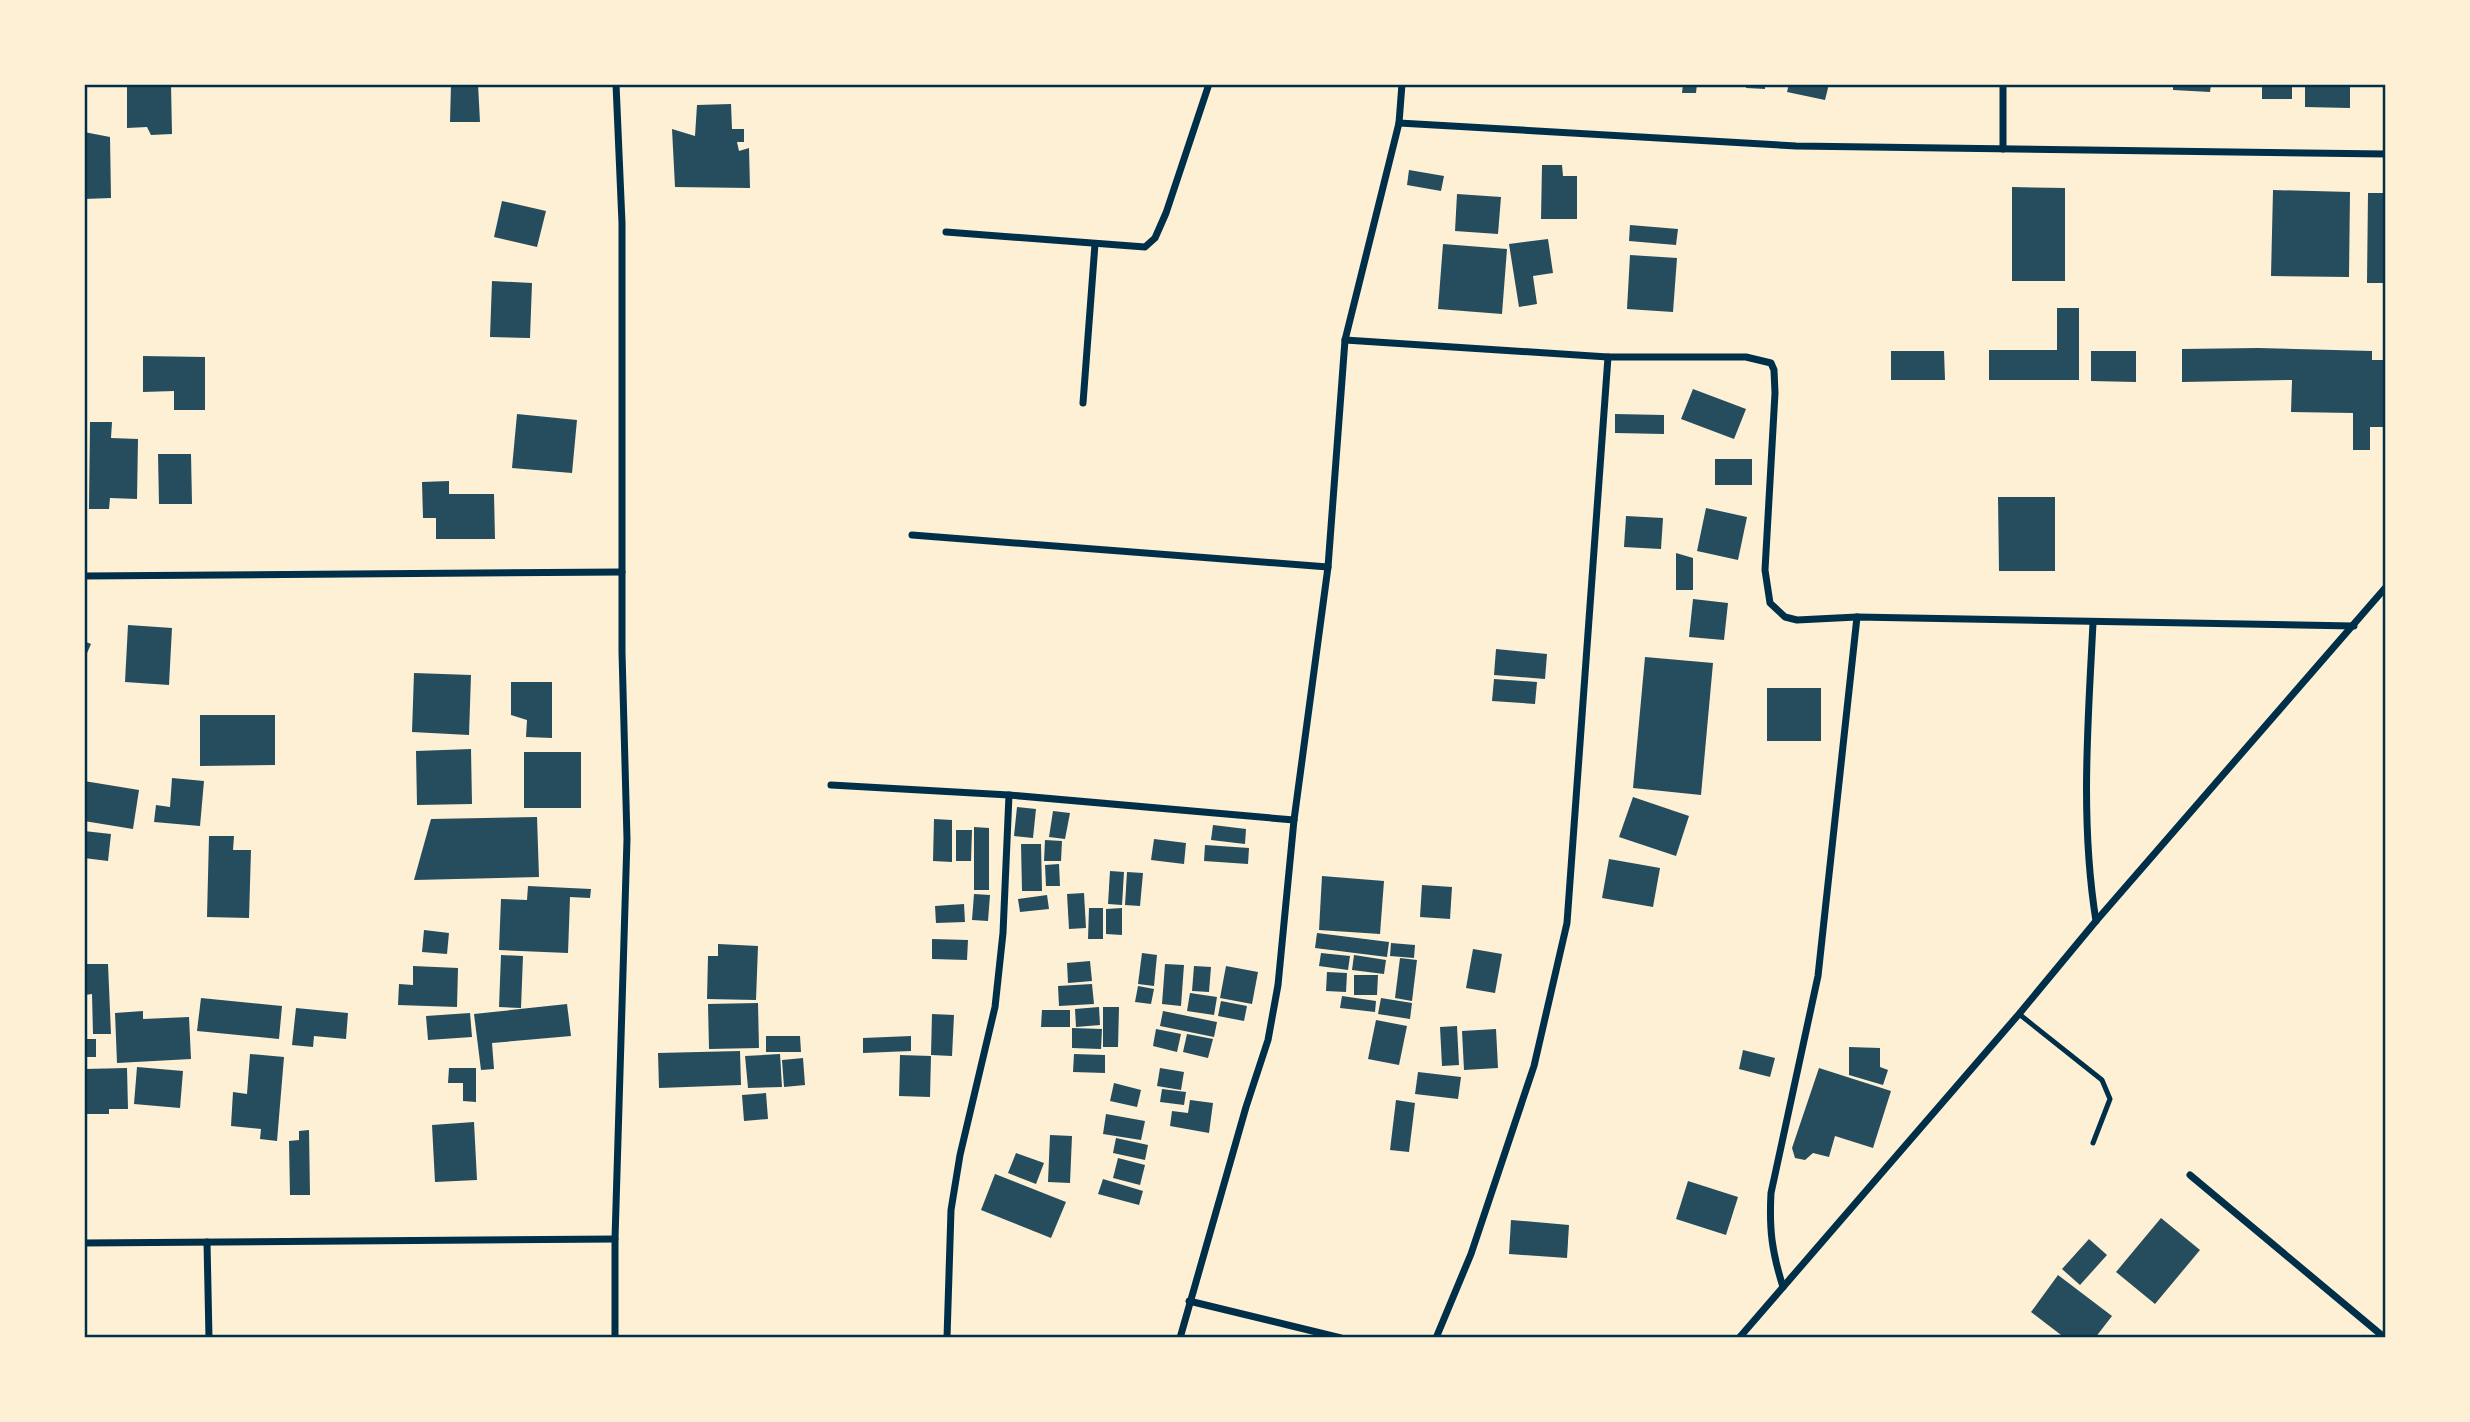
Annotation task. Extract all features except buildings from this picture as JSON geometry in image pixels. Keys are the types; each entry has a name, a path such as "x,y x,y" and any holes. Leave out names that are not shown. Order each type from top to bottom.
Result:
{"street":[{"path":"615,1338 615,1239 627,839 622,572 622,223 616,84"},
{"path":"946,232 1145,247 1155,238 1166,213 1209,84"},
{"path":"1180,1338 1268,1040 1278,985 1294,820 1328,567 1345,340 1399,123 1402,84"},
{"path":"2003,84 2003,149"},
{"path":"1399,123 1796,146 2386,154"},
{"path":"1083,403 1095,244"},
{"path":"1345,340 1608,356 1746,357 1770,363 1774,370 1775,393 1765,570 1770,603 1785,617 1797,620 1857,617 2354,626"},
{"path":"1436,1338 1471,1254 1534,1066 1567,923 1608,356"},
{"path":"912,535 1328,567"},
{"path":"84,576 622,572"},
{"path":"1739,1338 2386,587"},
{"path":"1783,1287 1772,1250 1769,1223 1771,1194 1818,976 1857,617"},
{"path":"2093,623 2085,797 2089,881 2096,921"},
{"path":"831,785 1009,795 1294,820"},
{"path":"947,1338 951,1210 960,1155 995,1007 1003,933 1009,795"},
{"path":"2190,1175 2385,1338"},
{"path":"84,1243 615,1239"},
{"path":"207,1242 209,1338"},
{"path":"1189,1301 1341,1338"}],"lane":[{"path":"2019,1014 2102,1080 2110,1100 2093,1143"}]}
